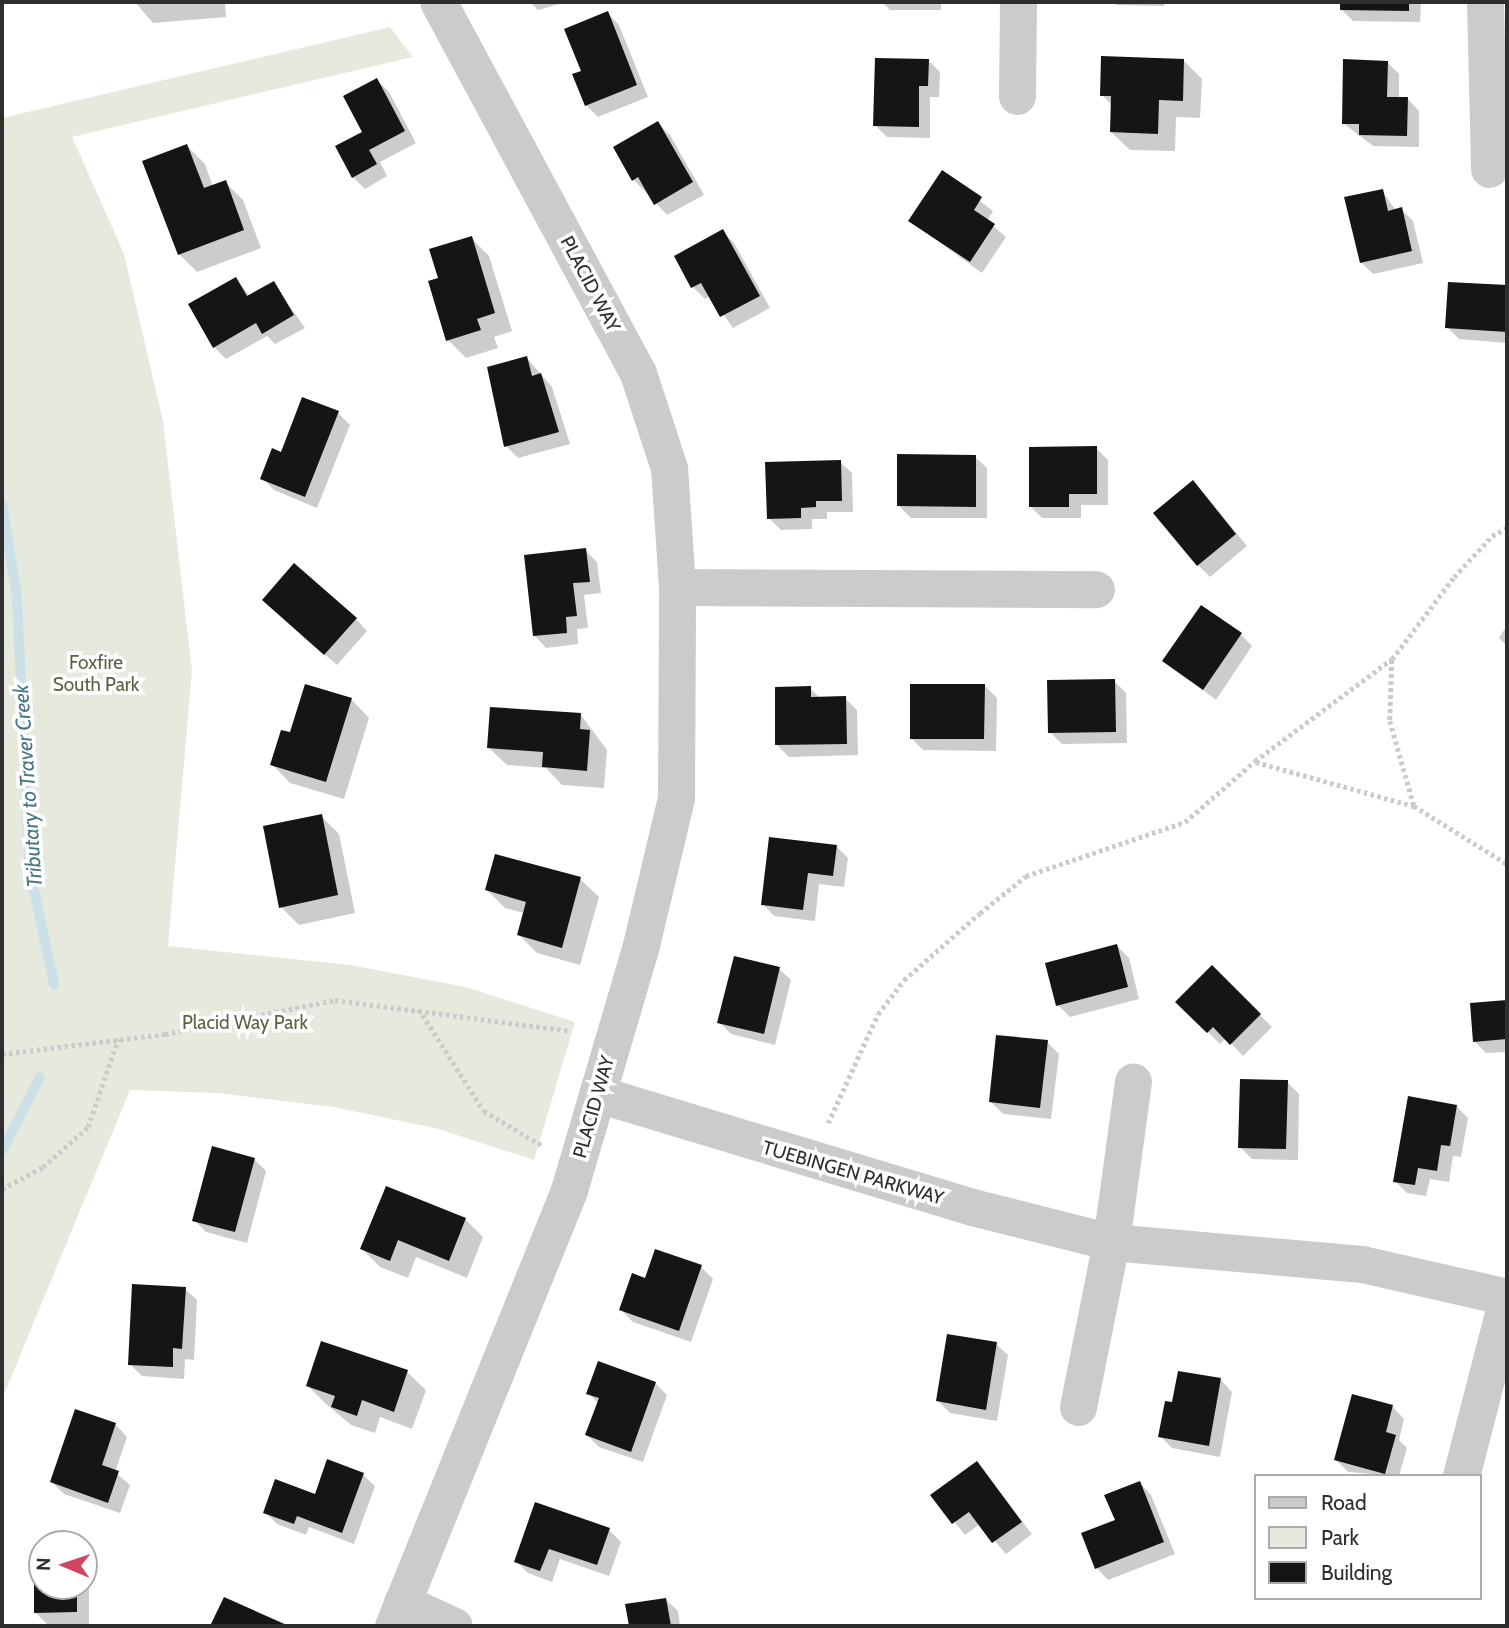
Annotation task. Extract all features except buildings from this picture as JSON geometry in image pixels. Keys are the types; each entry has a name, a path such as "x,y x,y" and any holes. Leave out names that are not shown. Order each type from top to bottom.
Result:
{"street":[{"name":"PLACID WAY","path":"438,2 638,373 669,468 677,587 676,798 641,946 569,1190 397,1614 454,1626"},
{"path":"1017,96 1018,2"},
{"path":"1485,2 1489,169"},
{"path":"677,587 1096,589"},
{"path":"1078,1407 1111,1242 1133,1081"},
{"name":"TUEBINGEN PARKWAY","path":"598,1094 959,1203 1111,1242 1362,1264 1507,1298 1462,1474"}],"path":[{"path":"828,1123 878,1014 904,980 1026,876 1185,822 1255,761 1392,659 1454,577 1492,536 1507,528"},
{"path":"1392,659 1390,721 1414,806"},
{"path":"1255,761 1414,806 1507,864"},
{"path":"2,1054 118,1039 335,1000 418,1008 571,1031"},
{"path":"418,1008 484,1111 543,1146"},
{"path":"2,1189 43,1167 88,1127 118,1039"}],"green space":[{"path":"390,27 413,57 72,137 124,254 163,421 192,671 168,946 350,965 466,987 575,1022 534,1160 435,1128 333,1107 218,1093 130,1090 2,1399 2,118"}],"waterway":[{"name":"Tributary to Traver Creek","path":"2,504 17,598 30,871 54,984"},
{"name":"Tributary to Traver Creek","path":"2,1151 40,1077"}],"park label":[{"name":"Foxfire South Park","path":"96,674"},
{"name":"Placid Way Park","path":"245,1023"}]}
